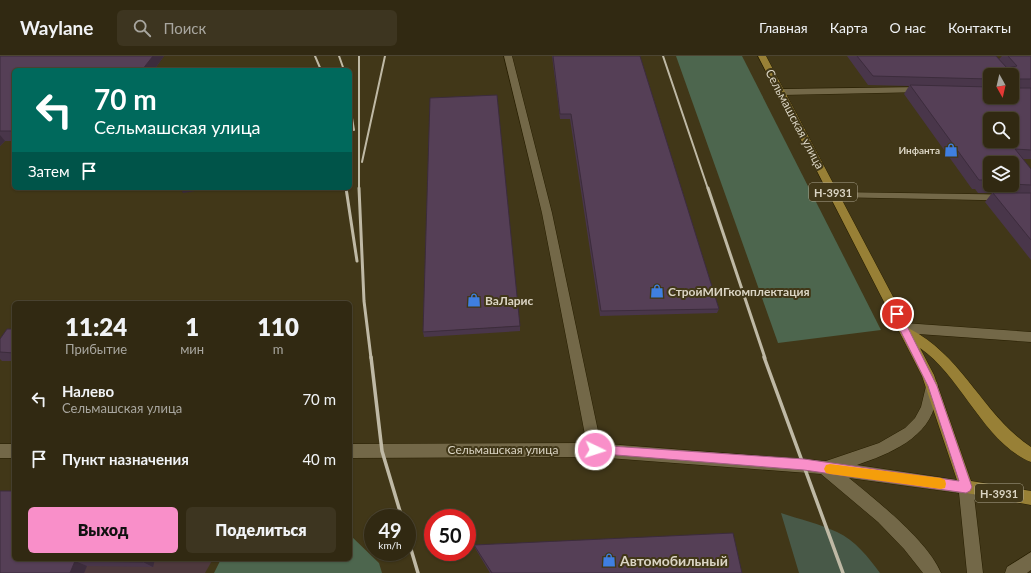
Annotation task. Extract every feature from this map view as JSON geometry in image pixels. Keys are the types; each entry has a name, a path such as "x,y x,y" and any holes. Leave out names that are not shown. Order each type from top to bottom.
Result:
{"highway":[{"name":"Сельмашская улица","path":"762,56 905,330 932,386 966,487 1031,498"},
{"path":"905,330 945,362 996,426 1031,454"}],"main road":[{"path":"508,56 547,213 595,450"},
{"path":"782,92 935,90"},
{"path":"834,195 1031,198"},
{"path":"905,330 1031,337"},
{"path":"825,468 880,451 896,442 916,425 927,410 932,386"},
{"name":"Сельмашская улица","path":"352,451 595,450 804,465 966,487"},
{"path":"0,451 12,451"},
{"path":"825,468 866,499 900,531 933,573"},
{"path":"966,487 975,573"},
{"path":"1014,573 1031,560"}],"shaded area":[{"path":"12,561 212,561 205,573 0,573"}],"green space":[{"path":"676,56 742,56 881,330 778,343"},
{"path":"781,513 824,526 844,535 861,550 880,573 799,573"},
{"path":"352,537 364,549 364,561 377,561 382,573 214,573 220,561 352,561"}],"building":[{"path":"0,56 153,56 144,68 12,68 12,131 0,131"},
{"path":"553,56 640,56 719,309 601,311 571,114 560,114"},
{"path":"857,56 996,56 1007,68 983,68 983,79 873,76"},
{"path":"1008,56 1031,56 1031,79 1019,79 1019,68 1007,68 1017,66"},
{"path":"910,85 983,87 983,104 1019,104 1019,88 1031,88 1031,150 1015,149 1031,169 1031,185 1019,184 1019,156 983,156 983,180 979,180"},
{"path":"497,95 520,326 423,332 430,98"},
{"path":"993,193 1031,193 1031,240"},
{"path":"7,329 12,329 12,353 0,352 0,339"},
{"path":"0,491 12,491 12,561 75,561 70,573 0,573"},
{"name":"Автомобильный","path":"733,533 742,573 492,573 476,548 476,545"},
{"path":"75,561 143,561 143,562"}],"railway":[{"path":"315,56 320,68"},
{"path":"339,56 343,68"},
{"path":"359,56 359,188"},
{"path":"362,162 385,56"},
{"path":"663,56 708,189"},
{"path":"352,118 354,130"},
{"path":"359,188 364,301 371,358"},
{"path":"708,188 765,358"},
{"path":"346,190 357,261"},
{"path":"371,357 382,451 399,509"},
{"path":"764,357 843,573"},
{"path":"414,561 418,573"}],"slow traffic":[{"path":"830,469 941,484"}],"place":[{"name":"Инфанта","path":"951,150"},
{"name":"СтройМИГкомплектация","path":"657,291"},
{"name":"ВаЛарис","path":"474,300"},
{"name":"Автомобильный","path":"609,560"}],"route":[{"path":"595,450 804,465 966,487 932,386 897,314"}]}
